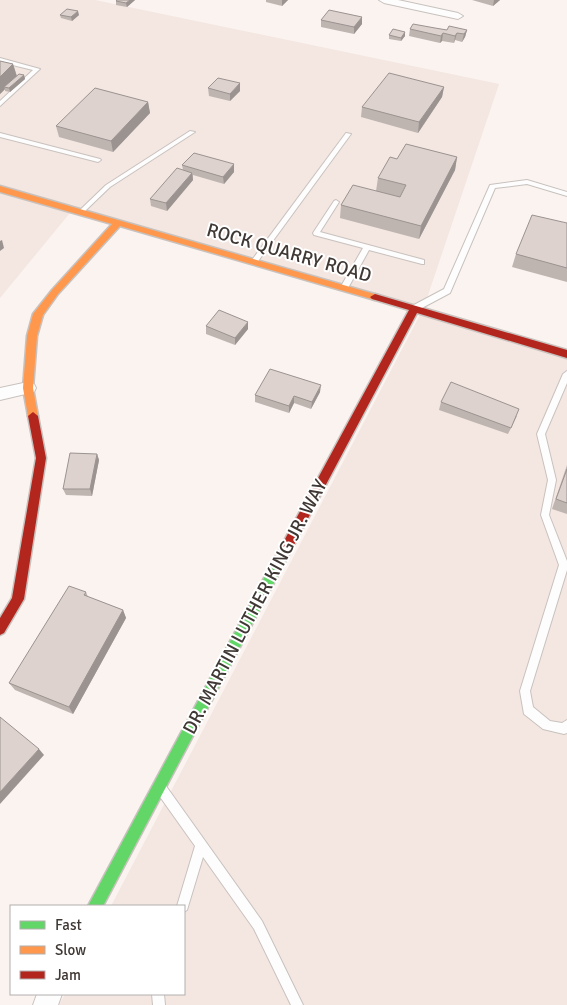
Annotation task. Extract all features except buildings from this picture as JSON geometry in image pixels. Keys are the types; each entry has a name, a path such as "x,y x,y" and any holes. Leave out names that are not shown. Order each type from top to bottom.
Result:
{"street":[{"path":"384,0 458,16"},
{"name":"ROCK QUARRY ROAD","path":"0,189 82,211 567,354"},
{"path":"0,629 18,599 41,458 28,388 32,336 38,314 119,222"},
{"name":"DR. MARTIN LUTHER KING JR. WAY","path":"96,905 415,308"},
{"path":"0,394 28,388"}],"lane":[{"path":"0,60 37,69 0,104"},
{"path":"82,211 108,186 192,132"},
{"path":"254,262 348,134"},
{"path":"0,135 98,160"},
{"path":"415,308 447,290 492,186 527,182 567,194"},
{"path":"336,202 316,233 422,262"},
{"path":"344,288 367,247"},
{"path":"567,374 541,434 552,480 545,515 566,565 525,691 528,710 534,715 547,725 564,729 567,725"},
{"path":"159,786 258,925 297,1005"},
{"path":"183,905 201,845"}],"shaded area":[{"path":"0,0 95,0 499,84 423,310 567,353 567,1005 59,1005 64,995 185,995 185,905 112,905 422,311 74,208 0,298"}],"traffic: fast":[{"path":"96,905 282,556"}],"traffic: slow":[{"path":"0,189 375,297"},
{"path":"33,416 28,388 32,336 38,314 55,292 119,222"}],"traffic: jam":[{"path":"375,297 567,354"},
{"path":"282,556 415,308"},
{"path":"0,629 18,599 41,458 33,416"}]}
